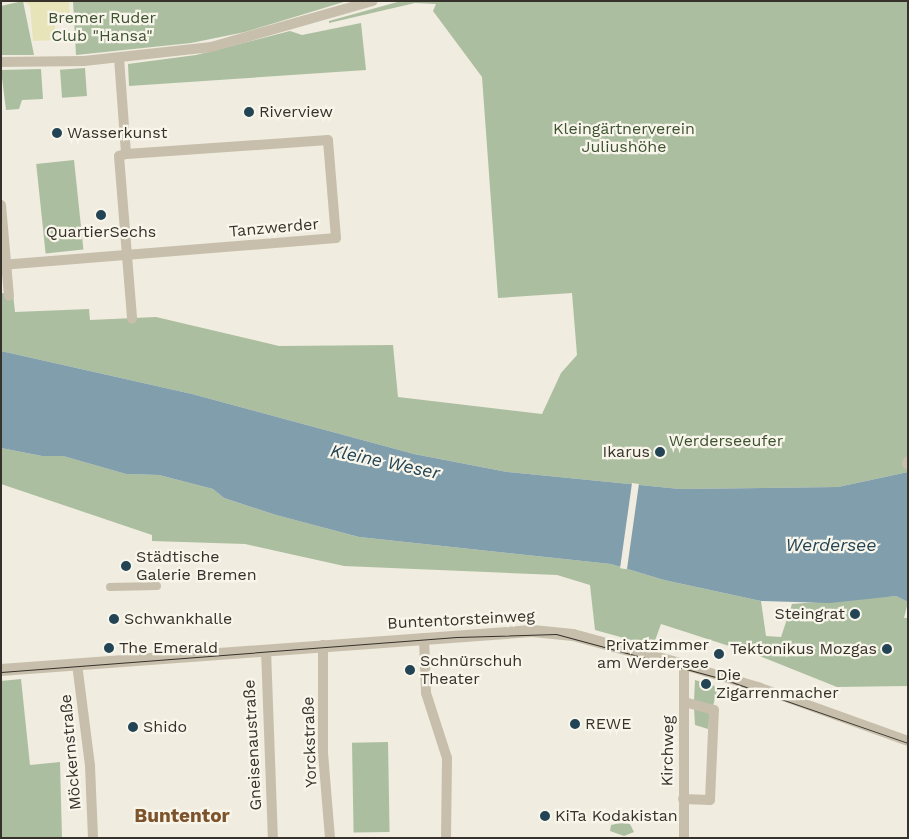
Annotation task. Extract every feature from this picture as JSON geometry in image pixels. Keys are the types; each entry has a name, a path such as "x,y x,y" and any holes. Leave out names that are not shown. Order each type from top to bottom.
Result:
{"street":[{"path":"1,62 119,58 211,47 373,1"},
{"path":"119,58 126,154 119,156 132,318"},
{"name":"Tanzwerder","path":"4,265 127,253 336,238 328,140 126,154"},
{"path":"1,205 4,265 9,296"},
{"path":"110,587 157,586"},
{"name":"Buntentorsteinweg","path":"1,670 424,638 553,632 590,639 758,687 908,740"},
{"path":"424,638 426,693 447,758 446,838"},
{"name":"Yorckstraße","path":"323,645 323,752 330,838"},
{"name":"Gneisenaustraße","path":"266,650 273,838"},
{"name":"Möckernstraße","path":"77,664 90,766 93,838"},
{"name":"Kirchweg","path":"684,665 684,838"},
{"path":"683,800 710,800 714,710 684,702"}],"green space":[{"path":"23,1 34,55 1,55 1,6"},
{"name":"Bremer Ruder Club \"Hansa\"","path":"73,1 347,1 245,32 191,43 76,55"},
{"path":"401,1 908,1 908,472 838,487 680,489 507,472 414,454 192,394 1,351 1,293 13,294 15,312 89,309 90,320 156,317 279,346 393,345 398,397 542,414 561,373 577,355 572,293 498,298 482,77 433,11 436,4 415,3 329,23 329,21"},
{"path":"361,23 366,70 129,86 128,64 196,55 290,31 302,35"},
{"path":"85,68 87,96 62,98 60,70"},
{"path":"41,69 43,99 22,100 19,109 6,110 1,70"},
{"path":"74,160 83,250 46,253 36,164"},
{"path":"1,448 42,456 63,456 126,474 159,475 213,489 224,498 276,515 359,537 611,564 664,580 761,601 766,636 781,637 792,604 896,596 908,602 904,618 908,618 908,686 837,687 757,655 661,624 653,646 595,630 590,585 557,575 344,566 245,544 152,541 152,535 1,484"},
{"path":"21,679 30,765 60,762 62,838 1,838 1,681"},
{"path":"695,680 718,687 713,706 694,701"},
{"path":"694,708 711,711 708,729 695,725"},
{"path":"388,742 390,832 354,833 352,743"},
{"path":"620,823 630,824 634,832 624,836 610,831 611,825"}],"sand":[{"path":"24,1 69,1 70,15 55,16 55,40 33,41 30,6"}],"water":[{"path":"1,351 192,394 414,454 507,472 680,489 838,487 908,472 908,602 896,596 830,603 761,601 664,580 611,564 359,537 276,515 224,498 213,489 159,475 126,474 63,456 42,456 1,448"}],"pier":[{"path":"632,483 639,484 627,569 620,568"}],"tram line":[{"path":"1,672 457,637 556,634 723,679 908,743"}],"place":[{"name":"Riverview","path":"249,112"},
{"name":"Wasserkunst","path":"57,133"},
{"name":"QuartierSechs","path":"101,215"},
{"name":"Ikarus","path":"660,452"},
{"name":"Städtische Galerie Bremen","path":"126,566"},
{"name":"Steingrat","path":"855,614"},
{"name":"Schwankhalle","path":"114,619"},
{"name":"The Emerald","path":"109,648"},
{"name":"Tektonikus Mozgas","path":"887,649"},
{"name":"Privatzimmer am Werdersee","path":"719,654"},
{"name":"Schnürschuh Theater","path":"410,670"},
{"name":"Die Zigarrenmacher","path":"706,684"},
{"name":"REWE","path":"575,724"},
{"name":"Shido","path":"133,727"},
{"name":"KiTa Kodakistan","path":"545,816"}],"district":[{"name":"Buntentor","path":"182,816"}],"park label":[{"name":"Kleingärtnerverein Juliushöhe","path":"624,138"},
{"name":"Werderseeufer","path":"726,441"}],"water label":[{"name":"Kleine Weser","path":"385,462"},
{"name":"Werdersee","path":"831,545"}]}
